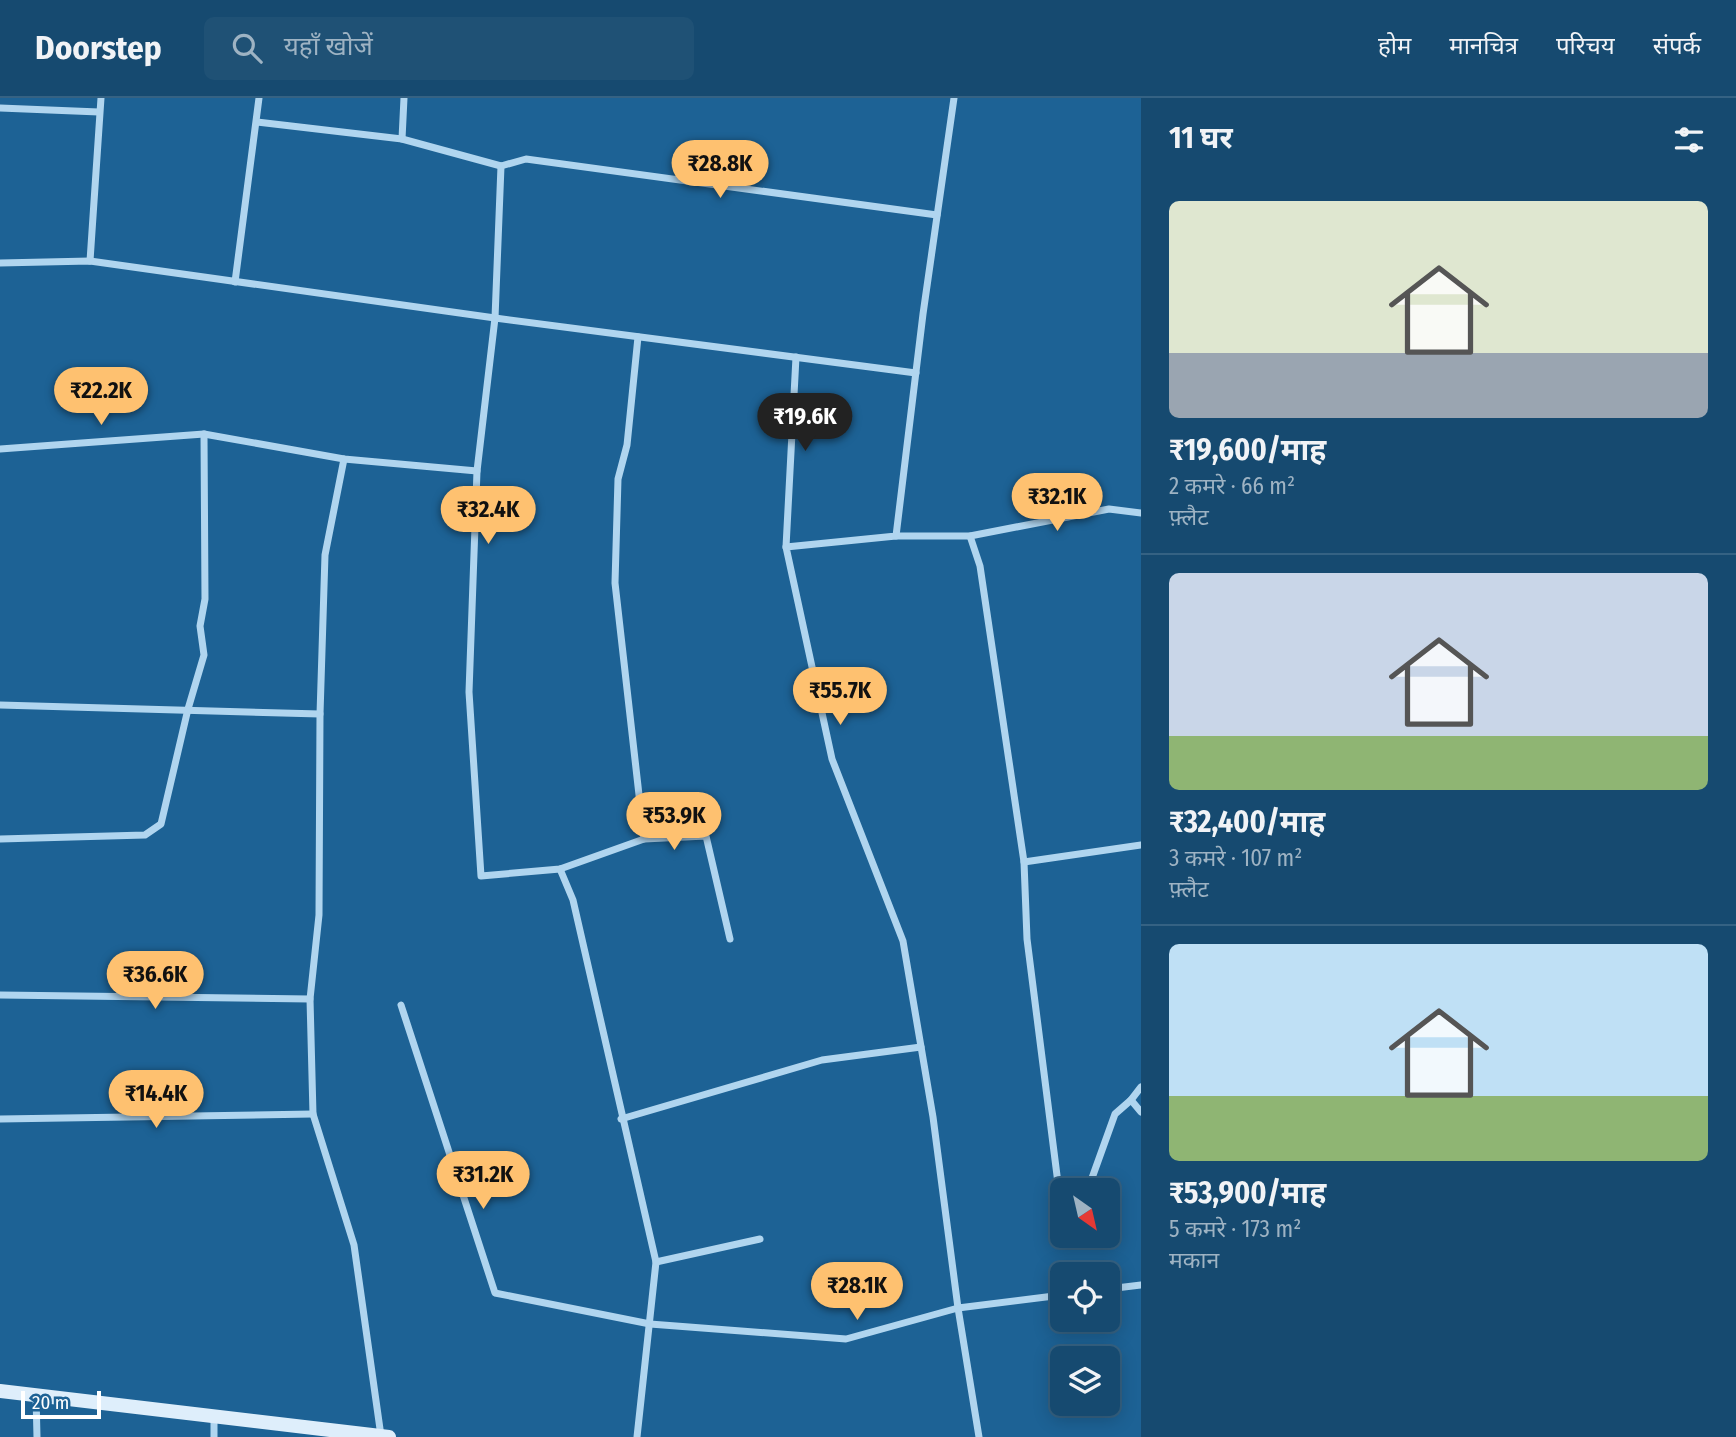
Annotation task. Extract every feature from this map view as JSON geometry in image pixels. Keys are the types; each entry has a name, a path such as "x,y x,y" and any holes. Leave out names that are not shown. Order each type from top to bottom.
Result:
{"street":[{"path":"90,261 101,98"},
{"path":"234,282 259,98"},
{"path":"402,139 404,98"},
{"path":"896,536 954,98"},
{"path":"0,108 99,112"},
{"path":"257,122 402,139 501,166 526,159 937,215"},
{"path":"501,166 495,318 477,471 469,692 481,876 560,869 644,839 706,836 730,939"},
{"path":"0,263 90,261 916,373"},
{"path":"638,337 627,445 618,479 615,583 644,839"},
{"path":"796,357 786,547 832,759 903,941 979,1437"},
{"path":"0,449 204,434 344,459 477,471"},
{"path":"0,839 145,835 161,824 188,709 204,655 200,626 205,599 204,434"},
{"path":"0,1391 383,1437 354,1245 313,1114 310,999 319,915 320,714 325,555 344,459"},
{"path":"786,547 896,536 970,536 1109,509 1141,513"},
{"path":"970,536 980,565 1024,862 1027,939 1057,1178"},
{"path":"0,705 320,714"},
{"path":"1024,862 1141,845"},
{"path":"560,869 573,900 621,1119 656,1262 637,1437"},
{"path":"0,995 310,999"},
{"path":"401,1005 495,1293 650,1324 846,1339 958,1308 1050,1296"},
{"path":"621,1119 822,1059 921,1047"},
{"path":"1093,1178 1115,1114 1132,1100 1141,1087"},
{"path":"1132,1100 1141,1112"},
{"path":"0,1119 313,1114"},
{"path":"656,1262 760,1239"},
{"path":"1120,1288 1141,1285"},
{"path":"36,1395 37,1437"},
{"path":"214,1416 214,1437"}]}
